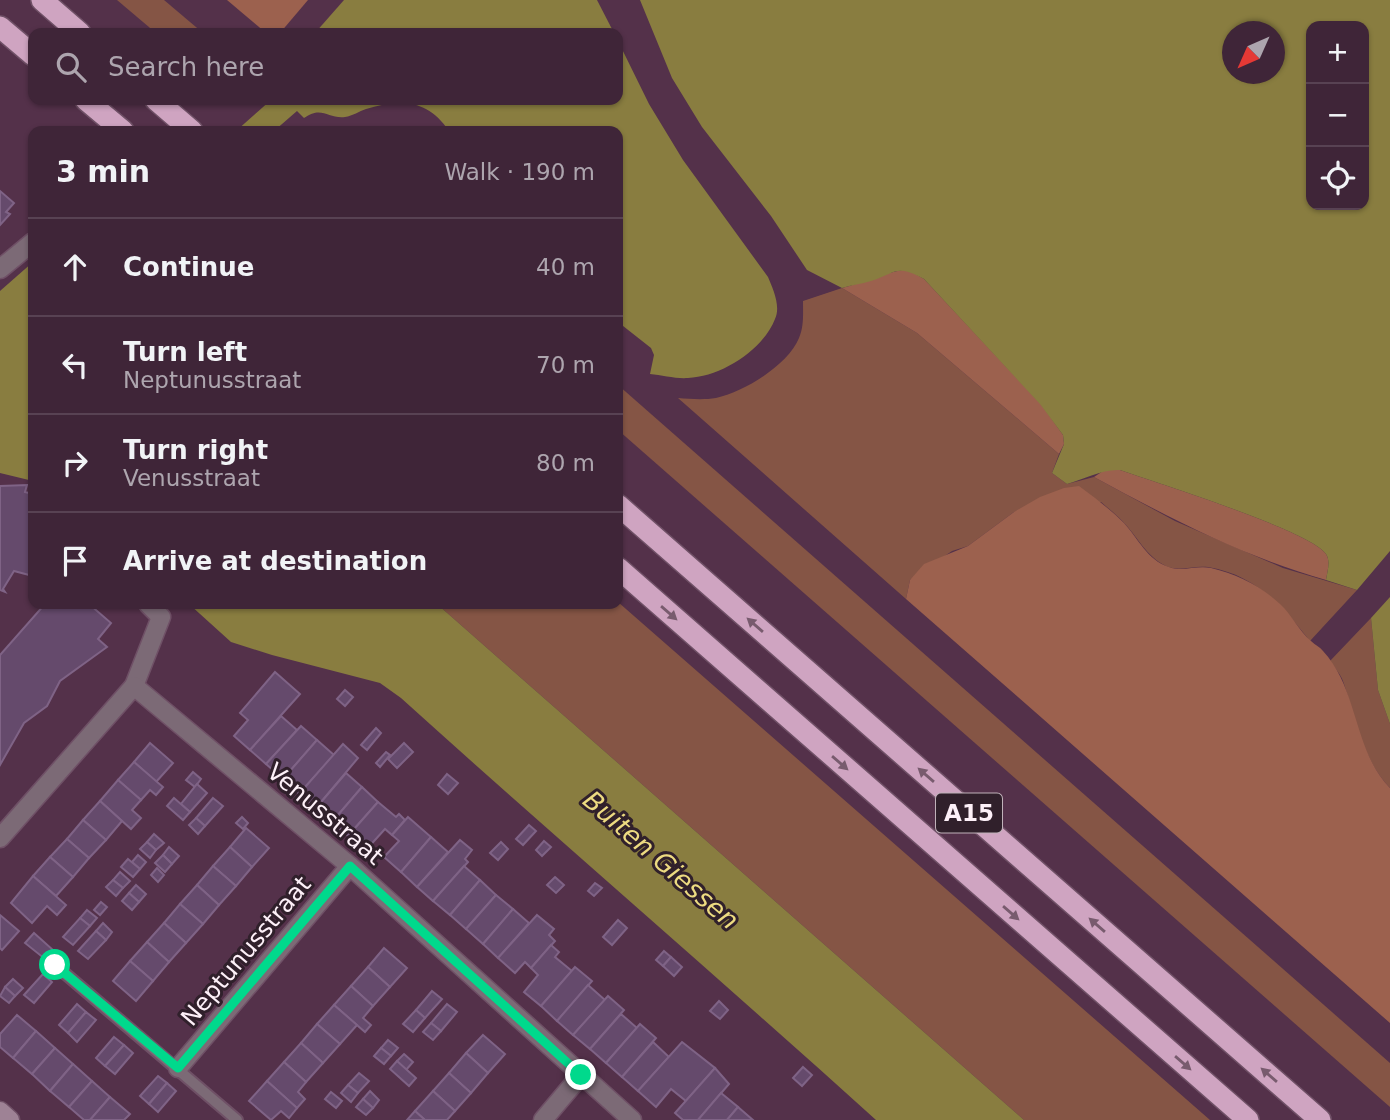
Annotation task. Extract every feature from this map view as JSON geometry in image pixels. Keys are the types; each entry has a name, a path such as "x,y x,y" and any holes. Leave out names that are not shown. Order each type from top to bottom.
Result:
{"highway":[{"path":"42,0 74,28"},
{"path":"0,27 28,51"},
{"path":"92,105 117,126"},
{"path":"162,105 186,126"},
{"name":"A15","path":"623,509 1320,1120"},
{"name":"A15","path":"623,572 1248,1120"}],"street":[{"path":"0,269 28,246"},
{"path":"0,838 134,686 162,617 153,609"},
{"name":"Venusstraat","path":"134,686 350,866 632,1120"},
{"name":"Neptunusstraat","path":"178,1068 350,866"},
{"path":"543,1120 581,1075"},
{"path":"0,1111 10,1120"}],"lane":[{"path":"55,965 237,1120"}],"shaded area":[{"path":"117,0 164,0 197,28 150,28"},
{"path":"227,0 308,0 284,28 260,28"},
{"path":"907,269 924,279 1041,404 1063,435 1064,444 1059,454 917,333 842,288"},
{"path":"842,288 917,333 1059,454 1052,473 1067,484 1094,477 1175,521 1283,568 1357,590 1310,641 1278,604 1240,577 1208,567 1176,568 1159,562 1101,502 1014,512 968,546 952,551 910,580 906,599 678,398 716,398 739,390 764,376 785,358 799,338 803,301"},
{"path":"623,389 1390,1063 1390,1107 623,434"},
{"path":"1106,469 1120,470 1263,520 1314,544 1327,557 1326,580 1236,548 1094,477"},
{"path":"1079,486 1119,518 1149,554 1161,564 1174,568 1206,567 1221,571 1239,577 1265,592 1284,608 1335,667 1369,756 1390,788 1390,1023 906,599 910,580 924,564 968,546 1014,512 1040,497 1064,488"},
{"path":"623,606 1210,1120 1024,1120 443,609 623,609"},
{"path":"1371,618 1378,690 1390,724 1390,788 1373,765 1343,681 1330,661"}],"water":[{"path":"344,0 597,0 611,28 319,28"},
{"path":"640,0 1390,0 1390,551 1357,590 1326,580 1326,554 1314,544 1263,520 1120,470 1100,473 1067,484 1052,473 1064,444 1063,435 1040,404 924,279 908,272 897,271 842,288 807,270 771,216 702,127 672,78"},
{"path":"623,51 649,104 683,160 768,277 777,309 769,330 751,351 714,373 688,378 650,374 654,355 651,348 623,326 623,126 445,126 422,107 415,105 623,105"},
{"path":"265,105 385,105 345,117 320,112 304,118 297,111 280,126 242,126"},
{"path":"28,266 28,480 0,473 0,291"},
{"path":"1390,597 1390,724 1378,690 1371,618"},
{"name":"Buiten Giessen","path":"195,609 443,609 1024,1120 876,1120 401,698 380,683 231,642"}],"building":[{"path":"0,191 14,203 6,212 10,214 0,225"},
{"path":"27,485 25,492 28,493 28,575 14,571 3,589 5,592 0,590 0,486"},
{"path":"41,609 95,609 111,623 98,639 107,647 60,681 47,706 24,723 0,765 0,655"},
{"path":"275,672 300,694 250,750 234,736 248,720 240,713"},
{"path":"345,690 353,697 345,706 337,699"},
{"path":"281,716 297,730 266,764 250,750"},
{"path":"301,726 317,740 283,779 266,764"},
{"path":"376,728 381,733 367,750 361,745"},
{"path":"317,740 334,755 299,794 283,779"},
{"path":"150,743 173,763 156,782 134,762"},
{"path":"404,743 413,752 397,768 388,759"},
{"path":"343,744 358,758 316,808 299,794"},
{"path":"386,752 390,755 380,767 376,763"},
{"path":"134,762 163,787 156,795 150,790 141,800 118,780"},
{"path":"193,772 201,779 195,787 186,780"},
{"path":"346,773 362,787 332,822 316,808"},
{"path":"447,774 458,783 448,794 438,785"},
{"path":"118,780 141,800 132,810 141,818 131,829 100,801"},
{"path":"197,784 207,793 190,812 181,804"},
{"path":"362,787 378,802 348,836 332,822"},
{"path":"174,798 190,812 183,820 167,806"},
{"path":"213,798 223,806 205,826 196,818"},
{"path":"100,801 122,821 106,840 83,820"},
{"path":"378,802 396,817 399,814 405,820 392,835 385,829 365,851 348,836"},
{"path":"242,817 248,823 243,829 236,823"},
{"path":"408,817 431,837 401,872 384,857 399,841 392,835"},
{"path":"196,818 205,826 198,834 189,825"},
{"path":"83,820 106,840 89,858 67,839"},
{"path":"529,825 536,831 523,845 516,839"},
{"path":"246,828 269,848 252,867 230,847"},
{"path":"154,834 164,843 156,850 147,842"},
{"path":"431,837 448,852 417,887 401,872"},
{"path":"67,839 89,858 73,877 50,857"},
{"path":"460,840 472,850 465,859 468,862 433,901 417,887"},
{"path":"544,841 551,847 542,856 536,850"},
{"path":"147,842 156,850 150,858 140,849"},
{"path":"501,842 508,849 498,860 490,853"},
{"path":"169,847 179,856 172,864 163,855"},
{"path":"230,847 252,867 236,886 213,866"},
{"path":"138,855 146,862 140,869 132,862"},
{"path":"163,855 172,864 165,872 155,863"},
{"path":"50,857 73,877 56,896 33,876"},
{"path":"128,859 140,869 133,877 121,867"},
{"path":"213,866 236,886 219,905 197,885"},
{"path":"464,866 480,880 450,915 433,901"},
{"path":"157,868 164,875 158,882 151,875"},
{"path":"120,872 130,881 123,888 113,880"},
{"path":"33,876 66,905 57,915 47,906 32,923 11,903"},
{"path":"555,877 564,885 556,893 547,885"},
{"path":"113,880 123,888 116,896 106,887"},
{"path":"480,880 496,895 466,929 450,915"},
{"path":"595,883 602,888 594,896 588,891"},
{"path":"136,885 146,894 139,902 129,893"},
{"path":"197,885 219,905 203,924 180,904"},
{"path":"129,893 139,902 132,910 122,901"},
{"path":"496,895 513,909 483,944 466,929"},
{"path":"101,902 107,907 100,915 94,910"},
{"path":"180,904 203,924 186,943 164,923"},
{"path":"513,909 529,923 498,958 483,944"},
{"path":"87,910 97,918 90,926 80,918"},
{"path":"0,915 19,931 2,950 0,948"},
{"path":"537,915 554,929 549,935 555,941 531,968 525,962 515,973 498,958"},
{"path":"80,918 90,926 73,945 63,937"},
{"path":"618,920 627,928 612,945 603,937"},
{"path":"103,923 112,932 106,940 96,931"},
{"path":"164,923 186,943 169,962 147,942"},
{"path":"96,931 106,940 88,959 78,951"},
{"path":"34,933 53,950 45,959 25,943"},
{"path":"147,942 169,962 153,981 130,961"},
{"path":"551,945 559,952 555,957 572,971 541,1006 524,992 538,975 531,968"},
{"path":"384,948 407,968 390,987 368,967"},
{"path":"664,951 671,957 663,966 656,960"},
{"path":"671,957 682,967 674,976 663,966"},
{"path":"130,961 153,981 136,1001 113,981"},
{"path":"368,967 390,987 373,1006 351,986"},
{"path":"575,967 592,981 557,1021 541,1006"},
{"path":"43,974 52,982 34,1003 24,995"},
{"path":"13,979 23,988 15,996 5,987"},
{"path":"588,985 605,1000 573,1035 557,1021"},
{"path":"351,986 373,1006 363,1018 371,1025 365,1032 334,1005"},
{"path":"5,987 15,996 9,1003 0,996"},
{"path":"432,991 442,999 425,1018 416,1010"},
{"path":"608,996 624,1010 590,1049 573,1035"},
{"path":"719,1001 728,1010 720,1019 710,1011"},
{"path":"77,1004 86,1012 68,1033 59,1025"},
{"path":"447,1004 457,1012 441,1031 431,1023"},
{"path":"334,1005 357,1025 340,1044 317,1024"},
{"path":"416,1010 425,1018 413,1032 403,1024"},
{"path":"86,1012 96,1020 77,1042 68,1033"},
{"path":"621,1014 637,1028 606,1063 590,1049"},
{"path":"17,1015 36,1031 13,1058 0,1047 0,1034"},
{"path":"431,1023 441,1031 433,1040 423,1032"},
{"path":"317,1024 340,1044 323,1063 301,1043"},
{"path":"640,1024 656,1038 622,1077 606,1063"},
{"path":"36,1031 55,1048 32,1074 13,1058"},
{"path":"483,1035 505,1054 488,1073 466,1053"},
{"path":"114,1037 124,1045 105,1066 96,1058"},
{"path":"388,1040 398,1048 391,1056 381,1048"},
{"path":"653,1042 669,1057 638,1091 622,1077"},
{"path":"682,1042 715,1068 686,1101 671,1089 656,1107 638,1091"},
{"path":"301,1043 323,1063 306,1082 284,1062"},
{"path":"124,1045 133,1053 115,1074 105,1066"},
{"path":"55,1048 73,1064 50,1091 32,1074"},
{"path":"381,1048 391,1056 384,1064 374,1056"},
{"path":"466,1053 488,1073 471,1093 449,1073"},
{"path":"404,1054 413,1062 406,1070 397,1061"},
{"path":"397,1061 416,1078 409,1086 390,1069"},
{"path":"284,1062 306,1082 298,1092 305,1099 297,1108 267,1081"},
{"path":"73,1064 92,1081 69,1107 50,1091"},
{"path":"803,1067 812,1075 802,1086 793,1078"},
{"path":"715,1068 729,1084 698,1120 683,1120 675,1113"},
{"path":"359,1073 369,1081 358,1093 348,1085"},
{"path":"449,1073 471,1093 455,1111 433,1091"},
{"path":"158,1076 167,1083 149,1104 140,1096"},
{"path":"92,1081 110,1097 90,1120 84,1120 69,1107"},
{"path":"267,1081 297,1108 289,1118 281,1111 271,1120 249,1101"},
{"path":"167,1083 176,1091 158,1112 149,1104"},
{"path":"348,1085 358,1093 351,1102 341,1093"},
{"path":"370,1091 379,1100 373,1108 363,1099"},
{"path":"433,1091 455,1111 447,1120 425,1120 415,1111"},
{"path":"331,1092 342,1101 336,1108 325,1099"},
{"path":"721,1093 738,1107 727,1120 698,1120"},
{"path":"110,1097 130,1114 124,1120 90,1120"},
{"path":"363,1099 373,1108 366,1115 356,1107"},
{"path":"738,1107 753,1120 727,1120"},
{"path":"415,1111 425,1120 407,1120"}],"route":[{"path":"55,965 178,1068 350,866 581,1075"}]}
